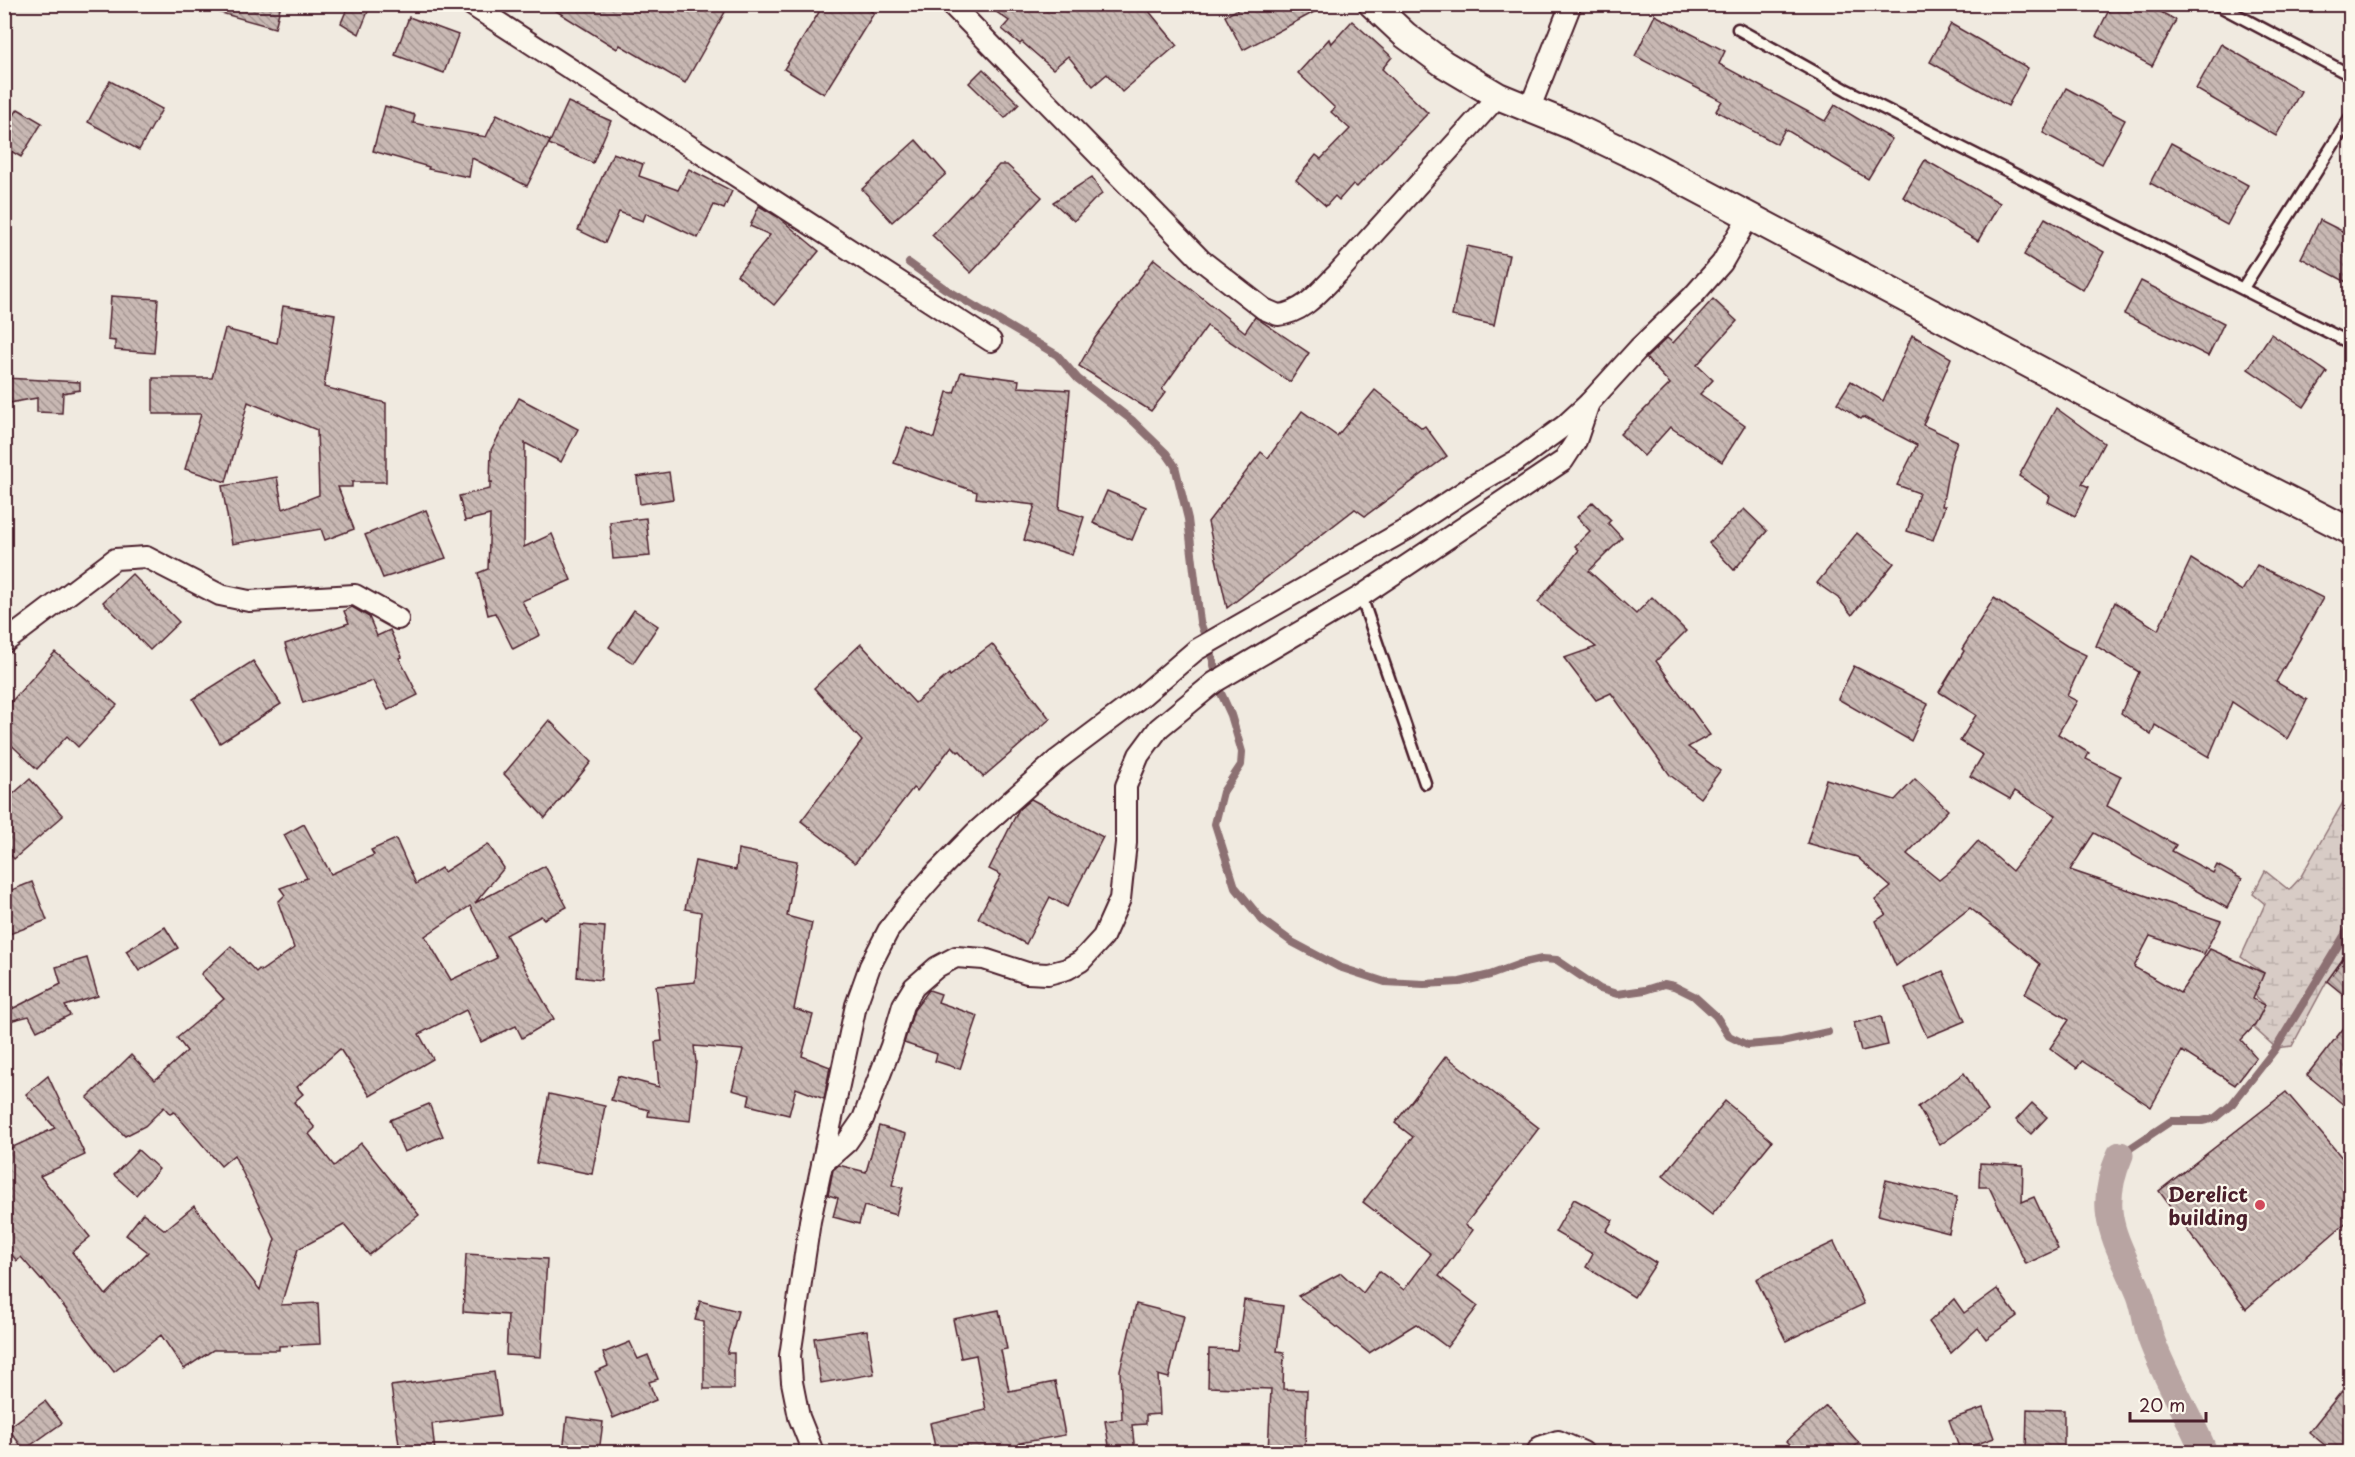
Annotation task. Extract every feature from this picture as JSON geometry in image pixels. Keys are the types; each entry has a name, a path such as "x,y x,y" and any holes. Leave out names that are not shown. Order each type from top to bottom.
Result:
{"street":[{"path":"470,4 991,341"},
{"path":"951,4 1201,260 1264,309 1278,315 1297,310 1310,301 1498,96"},
{"path":"1372,4 1405,34 1444,64 1498,96 1572,126 1633,155 2178,443 2350,531"},
{"path":"1529,110 1571,4"},
{"path":"813,1452 799,1417 792,1382 790,1356 810,1221 856,1005 888,931 906,907 976,832 1050,766 1141,697 1197,650 1265,613 1390,539 1474,484 1516,461 1564,426 1692,297 1722,263 1749,216"},
{"path":"822,1164 847,1142 863,1119 891,1046 903,1005 914,987 937,967 956,957 984,958 1027,973 1048,974 1067,969 1081,961 1103,937 1120,899 1126,843 1126,786 1140,754 1159,728 1215,682 1361,596 1563,461 1576,441 1589,403"},
{"path":"4,643 115,559 147,557 220,595 249,601 355,595 398,619"},
{"path":"1537,1452 1540,1447 1558,1440 1583,1452"}],"lane":[{"path":"2216,4 2350,75"},
{"path":"1738,29 1847,90 2350,344"},
{"path":"2242,288 2350,118"},
{"path":"1361,596 1425,783"}],"green space":[{"path":"2350,790 2350,949 2327,981 2292,1046 2276,1048 2254,1028 2265,1005 2255,995 2264,973 2241,957 2265,904 2253,894 2265,871 2289,890 2300,878"}],"building":[{"path":"215,4 281,4 275,28 214,11"},
{"path":"349,4 371,4 359,34 341,23"},
{"path":"545,4 713,4 725,12 685,83 620,45 617,49"},
{"path":"824,4 860,4 874,13 824,94 784,69"},
{"path":"985,4 1143,4 1177,45 1122,92 1107,74 1093,86 1068,56 1053,69 1022,42 1020,44 1002,29 1009,21"},
{"path":"1248,4 1329,4 1243,50 1225,16"},
{"path":"2112,4 2146,4 2176,20 2152,66 2096,36"},
{"path":"1655,15 1725,51 1719,64 1825,121 1835,105 1892,139 1868,179 1785,129 1777,144 1716,111 1722,101 1635,56"},
{"path":"409,17 458,35 444,73 395,55"},
{"path":"1352,21 1392,57 1382,69 1428,113 1357,187 1353,184 1339,200 1335,196 1326,206 1296,180 1316,155 1321,159 1350,129 1331,112 1335,108 1298,73 1329,39 1331,44"},
{"path":"1951,24 2028,68 2008,106 1930,62"},
{"path":"2221,44 2301,91 2276,136 2196,89"},
{"path":"983,69 1019,104 1005,118 969,83"},
{"path":"110,81 162,109 139,150 88,122"},
{"path":"2066,88 2125,120 2102,164 2043,133"},
{"path":"568,102 611,121 593,163 549,144"},
{"path":"385,106 415,115 413,123 486,137 497,114 550,141 527,186 472,158 469,177 428,169 429,167 373,151"},
{"path":"18,109 42,123 21,157 4,147 4,130"},
{"path":"916,140 946,174 892,222 862,189"},
{"path":"2171,143 2248,185 2227,225 2150,183"},
{"path":"613,153 643,164 639,176 678,190 689,169 732,191 724,209 714,205 698,238 646,213 643,221 619,212 605,243 578,230"},
{"path":"1925,160 2000,203 1978,241 1903,197"},
{"path":"999,165 1007,165 1042,197 971,273 932,235"},
{"path":"1092,177 1102,194 1074,221 1053,202"},
{"path":"759,206 778,217 819,251 774,305 737,275 770,235 750,226"},
{"path":"2045,218 2104,252 2083,290 2024,255"},
{"path":"2320,220 2350,235 2350,284 2301,258"},
{"path":"1467,246 1509,255 1494,325 1452,316"},
{"path":"1154,259 1245,332 1255,317 1309,353 1290,382 1207,326 1162,389 1166,392 1151,411 1079,366 1095,338"},
{"path":"2141,281 2224,323 2208,356 2124,314"},
{"path":"111,296 158,299 154,353 115,350 115,341 108,340"},
{"path":"1713,299 1737,321 1697,365 1713,380 1700,394 1745,426 1722,462 1670,427 1644,456 1620,434 1670,384 1646,358 1667,338 1673,343"},
{"path":"283,306 335,314 324,387 386,403 386,482 352,482 352,487 338,487 354,529 325,540 321,529 232,544 222,486 277,477 283,509 319,495 317,430 248,402 226,482 185,469 201,414 153,414 153,378 212,378 225,329 277,343"},
{"path":"2271,334 2327,372 2304,407 2248,369"},
{"path":"1912,335 1951,358 1923,425 1957,441 1950,463 1942,506 1945,506 1933,540 1907,531 1919,493 1897,485 1917,445 1863,417 1861,419 1837,403 1851,381 1883,401"},
{"path":"961,372 1019,380 1018,387 1070,390 1059,509 1084,517 1072,555 1024,540 1035,505 976,498 977,492 894,463 907,427 934,438 947,392 954,393"},
{"path":"4,378 80,382 80,390 63,393 62,413 37,412 37,398 4,404"},
{"path":"1375,390 1422,428 1425,426 1447,456 1365,516 1355,509 1227,608 1208,522 1261,452 1268,458 1302,411 1337,436"},
{"path":"519,398 578,429 561,462 525,443 524,547 552,534 571,580 522,601 540,635 513,649 495,613 488,615 478,573 488,569 490,515 465,521 459,496 490,489 490,483 493,482 490,482 491,450"},
{"path":"2056,408 2104,443 2082,484 2089,487 2075,516 2048,502 2050,496 2019,476"},
{"path":"669,472 673,499 640,504 637,477"},
{"path":"1107,491 1146,507 1132,540 1093,523"},
{"path":"1593,502 1611,520 1608,523 1622,538 1589,571 1636,614 1652,597 1686,631 1656,661 1710,735 1688,747 1720,771 1700,798 1670,775 1611,693 1596,700 1564,658 1596,647 1538,602 1579,550 1575,546 1590,531 1577,517"},
{"path":"1744,509 1767,531 1734,570 1709,543"},
{"path":"426,510 446,558 383,578 365,535"},
{"path":"646,518 650,556 613,559 610,522"},
{"path":"1857,533 1894,563 1852,615 1838,598 1817,583"},
{"path":"2191,559 2242,591 2257,565 2323,598 2276,682 2307,700 2287,739 2232,702 2209,757 2155,725 2151,735 2121,713 2139,672 2096,646 2115,602 2158,630"},
{"path":"132,574 179,622 150,650 103,602"},
{"path":"1994,598 2067,646 2086,655 2067,696 2077,701 2058,734 2089,753 2086,759 2121,776 2107,806 2176,845 2172,851 2213,873 2217,865 2242,879 2227,908 2094,833 2070,870 2221,921 2204,954 2150,936 2134,967 2180,993 2210,949 2264,973 2253,999 2265,1005 2255,1025 2241,1040 2256,1057 2235,1085 2182,1051 2151,1107 2082,1061 2077,1068 2050,1048 2069,1020 2025,994 2040,964 1970,908 1896,966 1876,921 1886,914 1875,900 1891,887 1857,857 1807,843 1826,779 1895,800 1915,779 1948,810 1907,854 1939,880 1954,868 1978,841 2012,871 2056,815 2015,791 2010,799 1970,776 1983,755 1960,741 1976,715 1939,692 1964,651 1962,649"},
{"path":"352,607 369,617 377,636 390,630 402,657 399,658 418,695 388,710 373,681 303,703 285,644 349,623 344,611"},
{"path":"634,610 658,626 633,663 609,647"},
{"path":"861,644 915,703 949,674 950,676 992,644 1050,719 983,777 960,751 958,752 952,746 917,791 913,788 855,863 801,821 862,741 814,688"},
{"path":"55,652 117,705 78,747 67,736 37,769 4,738 4,710"},
{"path":"253,661 281,704 220,743 193,699"},
{"path":"1854,666 1928,704 1911,741 1838,699"},
{"path":"549,720 591,762 545,818 504,774"},
{"path":"30,779 63,816 14,859 4,848 4,802"},
{"path":"1031,799 1103,837 1067,907 1050,897 1026,944 978,918 1001,875 989,869 1019,809"},
{"path":"304,824 331,874 374,855 371,850 396,839 416,884 441,868 444,872 488,844 504,868 475,903 545,866 567,907 544,919 541,916 506,935 554,1019 522,1038 516,1026 481,1042 466,1010 419,1034 433,1059 370,1096 340,1049 297,1087 303,1094 294,1102 315,1128 309,1134 334,1166 361,1143 419,1215 369,1255 344,1225 298,1249 281,1305 318,1303 320,1344 279,1346 279,1350 213,1350 184,1369 161,1335 114,1372 43,1279 41,1280 21,1257 17,1261 4,1246 4,1151 55,1128 26,1094 48,1076 85,1155 40,1176 90,1237 72,1252 106,1295 148,1252 126,1235 143,1213 165,1230 194,1206 260,1290 275,1239 234,1155 221,1166 174,1112 170,1114 164,1107 145,1126 125,1136 87,1098 131,1055 155,1080 187,1051 177,1038 224,999 201,974 231,946 256,972 259,969 261,971 294,948 278,902 285,895 280,888 307,878 284,835","holes":["470,906 497,958 451,980 425,936"]},
{"path":"738,849 797,861 787,916 812,923 794,1009 813,1015 802,1056 830,1067 824,1099 796,1088 789,1115 748,1105 750,1095 732,1090 743,1050 694,1046 696,1062 690,1121 648,1116 649,1110 611,1100 618,1076 659,1087 655,1042 662,1041 656,986 695,982 701,912 685,909 695,861 736,870"},
{"path":"32,882 47,920 4,936 4,893"},
{"path":"581,925 605,927 601,980 577,977"},
{"path":"165,927 178,948 139,971 126,951"},
{"path":"2350,949 2350,1000 2327,981"},
{"path":"87,958 98,996 65,1006 70,1015 37,1031 29,1016 9,1021 6,1012 61,984 56,967"},
{"path":"1943,971 1965,1021 1927,1037 1905,988"},
{"path":"929,990 941,994 938,1002 978,1016 960,1069 935,1061 937,1054 904,1043 914,1010"},
{"path":"1881,1016 1888,1045 1861,1051 1854,1023"},
{"path":"2350,1020 2350,1110 2307,1075"},
{"path":"1446,1056 1539,1128 1465,1225 1473,1230 1439,1276 1478,1306 1447,1347 1416,1324 1369,1353 1298,1296 1341,1273 1363,1293 1379,1271 1404,1290 1431,1254 1363,1202 1413,1137 1395,1123"},
{"path":"1964,1073 1988,1111 1940,1145 1918,1107"},
{"name":"Derelict building","path":"2286,1092 2350,1167 2350,1219 2246,1309 2159,1191"},
{"path":"549,1094 605,1106 592,1174 536,1163"},
{"path":"1725,1101 1772,1141 1712,1215 1663,1176"},
{"path":"2032,1103 2047,1117 2031,1134 2016,1120"},
{"path":"429,1104 443,1136 404,1152 390,1120"},
{"path":"879,1126 906,1134 892,1185 903,1188 896,1215 864,1206 859,1224 833,1217 838,1198 828,1195 833,1170 839,1165 866,1172"},
{"path":"138,1150 159,1169 136,1195 114,1175"},
{"path":"1980,1163 2023,1165 2022,1202 2034,1197 2058,1249 2026,1264 1989,1187 1979,1187"},
{"path":"1886,1180 1957,1197 1949,1233 1878,1215"},
{"path":"1574,1199 1613,1220 1606,1231 1656,1263 1634,1297 1586,1267 1593,1254 1555,1232"},
{"path":"1834,1242 1864,1304 1786,1341 1756,1279"},
{"path":"466,1254 547,1259 541,1357 506,1355 508,1315 463,1312"},
{"path":"1997,1289 2017,1316 1986,1339 1978,1328 1951,1353 1929,1322 1954,1299 1964,1313"},
{"path":"1244,1300 1283,1306 1277,1351 1284,1352 1283,1389 1307,1390 1305,1452 1268,1452 1271,1389 1208,1387 1209,1349 1237,1350"},
{"path":"700,1301 738,1311 727,1353 734,1353 734,1389 704,1389 704,1322 695,1320"},
{"path":"1136,1304 1184,1316 1169,1378 1158,1375 1160,1414 1146,1415 1146,1424 1132,1425 1135,1452 1110,1452 1105,1421 1122,1419 1120,1370"},
{"path":"999,1310 1007,1349 1001,1350 1009,1391 1055,1382 1065,1435 1019,1443 1021,1452 936,1452 930,1423 986,1410 976,1355 961,1358 953,1319"},
{"path":"867,1330 874,1374 821,1383 814,1338"},
{"path":"630,1342 638,1359 648,1355 658,1379 649,1382 656,1400 613,1418 595,1372 608,1366 603,1353"},
{"path":"494,1372 500,1415 432,1424 435,1452 400,1452 391,1386"},
{"path":"2350,1381 2350,1452 2333,1452 2309,1432"},
{"path":"45,1401 62,1423 24,1450 8,1428"},
{"path":"1826,1406 1859,1443 1848,1452 1797,1452 1787,1441"},
{"path":"1983,1408 1994,1438 1960,1450 1949,1420"},
{"path":"2027,1409 2064,1410 2064,1452 2026,1452"},
{"path":"567,1417 603,1422 599,1452 563,1452"}],"waterway":[{"path":"909,263 944,288 1057,355 1078,379 1133,421 1166,453 1175,466 1188,519 1200,622 1211,652 1220,691 1231,715 1242,752 1241,765 1223,792 1215,824 1235,887 1262,920 1292,942 1339,967 1385,982 1424,984 1460,982 1542,959 1557,960 1600,989 1617,994 1645,990 1664,984 1674,986 1694,996 1716,1016 1729,1036 1747,1045 1782,1042 1828,1032"},
{"path":"2120,1155 2171,1121 2202,1121 2215,1118 2232,1104 2276,1048 2350,926"},
{"path":"2120,1155 2112,1176 2109,1195 2112,1227 2140,1295 2149,1332 2159,1358 2204,1452"}],"place":[{"name":"Derelict building","path":"2260,1205"}]}
